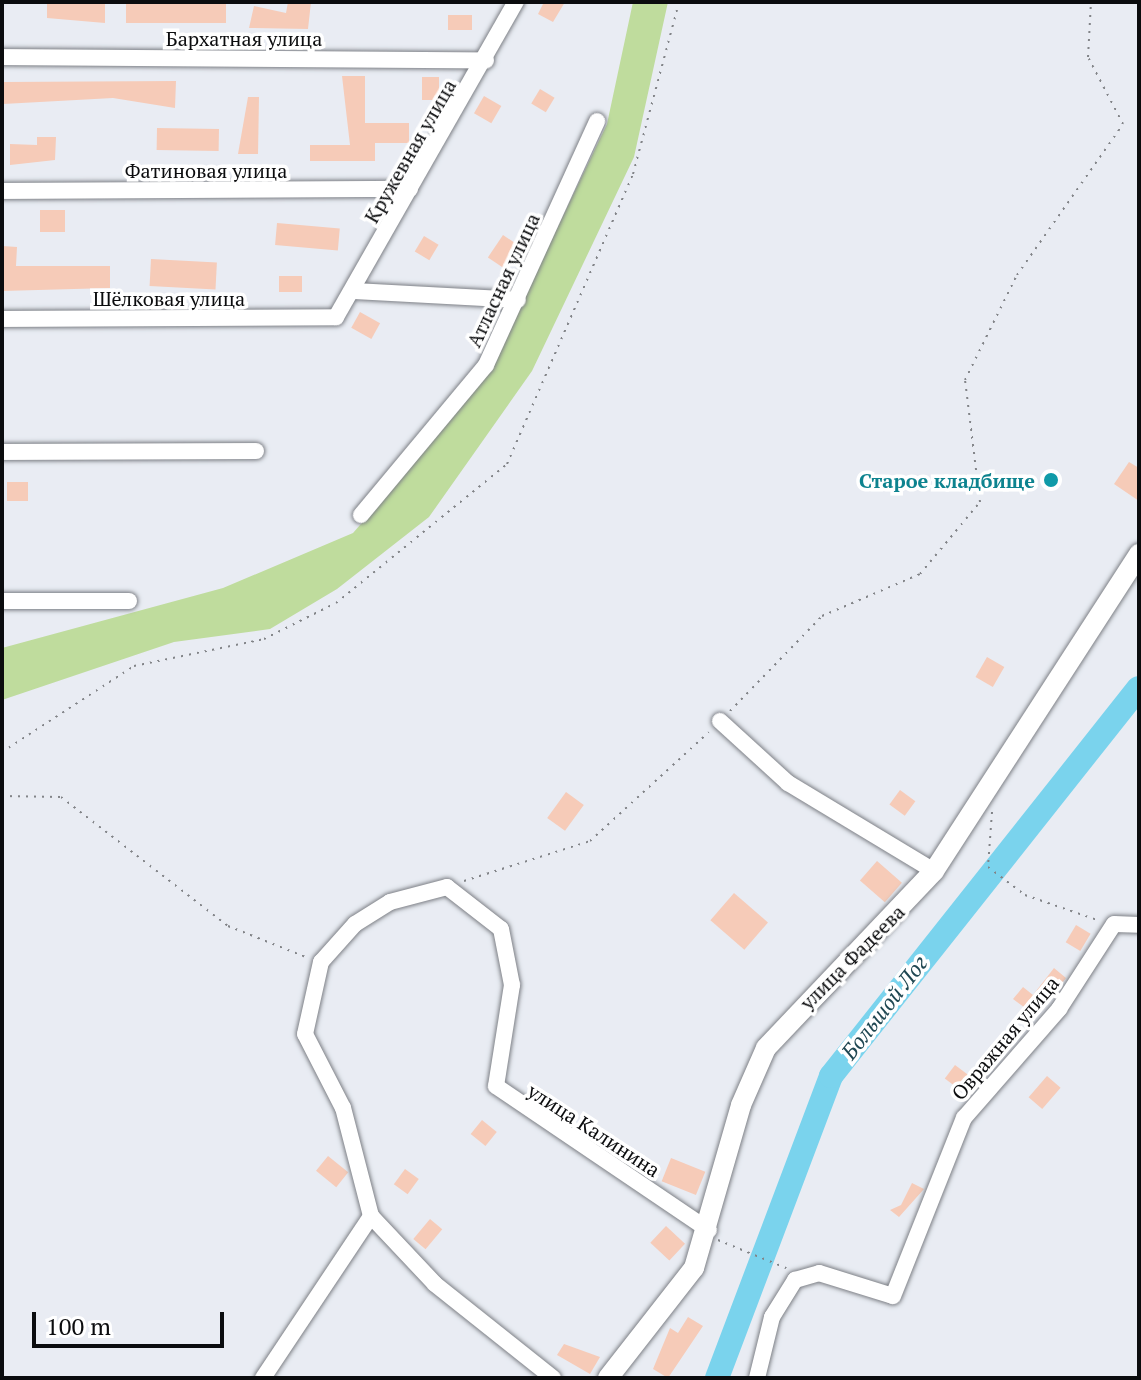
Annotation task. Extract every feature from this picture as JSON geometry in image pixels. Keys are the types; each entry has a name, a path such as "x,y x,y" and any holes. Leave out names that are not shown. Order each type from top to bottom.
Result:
{"street":[{"name":"Кружевная улица","path":"336,317 486,60 516,2"},
{"name":"Бархатная улица","path":"2,57 486,60"},
{"name":"Атласная улица","path":"361,515 486,365 597,121"},
{"name":"Фатиновая улица","path":"2,191 410,189"},
{"path":"353,291 518,300"},
{"name":"Шёлковая улица","path":"2,319 336,317"},
{"path":"2,452 256,451"},
{"name":"улица Фадеева","path":"608,1378 677,1293 708,1233 741,1105 766,1048 934,871 991,791 1139,554"},
{"path":"2,601 129,601"},
{"path":"720,721 788,783 934,871"},
{"path":"447,887 390,902 355,924 321,962 305,1034 343,1108 371,1216 435,1284 553,1378"},
{"name":"улица Калинина","path":"447,887 501,929 512,985 496,1086 708,1233"},
{"path":"1114,924 1139,925"},
{"name":"Овражная улица","path":"757,1378 772,1317 795,1280 819,1273 893,1296 964,1118 1059,1009 1114,924"},
{"path":"263,1378 371,1216"}],"path":[{"path":"447,887 590,841 720,721 822,616 920,574 980,502 965,380 1017,275 1123,124 1088,57 1091,2"},
{"path":"991,791 988,867 1025,895 1114,924"},
{"path":"2,796 61,797 228,926 321,962"},
{"path":"708,1233 743,1252 782,1266"}],"green space":[{"path":"633,2 668,2 634,157 532,371 429,517 337,589 270,629 174,642 2,700 2,648 223,588 353,533 416,461 509,329 607,124"}],"building":[{"path":"47,2 105,2 105,23 47,18"},
{"path":"126,2 226,2 226,23 126,23"},
{"path":"288,2 311,2 308,29 249,28 254,6 286,13"},
{"path":"544,2 565,2 553,22 538,14"},
{"path":"448,15 472,15 472,30 448,30"},
{"path":"342,76 365,76 365,123 409,123 409,143 375,143 375,161 310,161 310,145 350,145"},
{"path":"422,77 439,77 439,100 422,100"},
{"path":"176,81 175,108 113,98 3,104 3,82"},
{"path":"540,89 555,98 546,112 531,104"},
{"path":"484,96 501,106 491,123 474,113"},
{"path":"248,97 259,97 258,154 238,154"},
{"path":"157,128 219,129 219,151 157,150"},
{"path":"37,137 56,137 55,160 10,165 10,144 37,145"},
{"path":"40,210 65,210 65,232 40,232"},
{"path":"277,223 340,228 338,250 275,245"},
{"path":"503,235 518,245 503,267 488,257"},
{"path":"424,236 439,245 429,260 415,251"},
{"path":"2,246 17,247 16,266 110,266 110,288 2,291"},
{"path":"151,259 217,262 215,289 150,286"},
{"path":"279,276 302,276 302,292 279,292"},
{"path":"360,312 380,323 371,339 351,328"},
{"path":"1129,462 1139,468 1139,501 1114,484"},
{"path":"7,482 28,482 28,501 7,501"},
{"path":"987,657 1004,667 993,687 976,677"},
{"path":"900,790 915,801 905,816 889,805"},
{"path":"566,792 584,805 565,831 547,818"},
{"path":"877,861 902,883 885,902 860,881"},
{"path":"734,893 768,923 744,950 710,920"},
{"path":"1076,925 1091,934 1080,951 1066,942"},
{"path":"1054,968 1066,978 1036,1016 1013,999 1023,987 1033,995"},
{"path":"955,1065 975,1080 965,1094 945,1079"},
{"path":"1047,1076 1061,1088 1042,1109 1029,1097"},
{"path":"482,1120 497,1132 485,1146 471,1134"},
{"path":"328,1156 348,1172 336,1187 316,1171"},
{"path":"671,1158 705,1172 696,1195 662,1181"},
{"path":"405,1169 419,1179 408,1194 394,1184"},
{"path":"912,1183 924,1189 899,1217 890,1210 901,1205"},
{"path":"430,1219 442,1229 426,1249 413,1239"},
{"path":"666,1226 685,1244 669,1261 650,1243"},
{"path":"688,1317 703,1326 668,1378 653,1369 670,1328 678,1333"},
{"path":"564,1344 600,1357 590,1374 557,1355"}],"waterway":[{"name":"Большой Лог","path":"717,1378 831,1076 1139,688"}],"place":[{"name":"Старое кладбище","path":"1051,480"}]}
